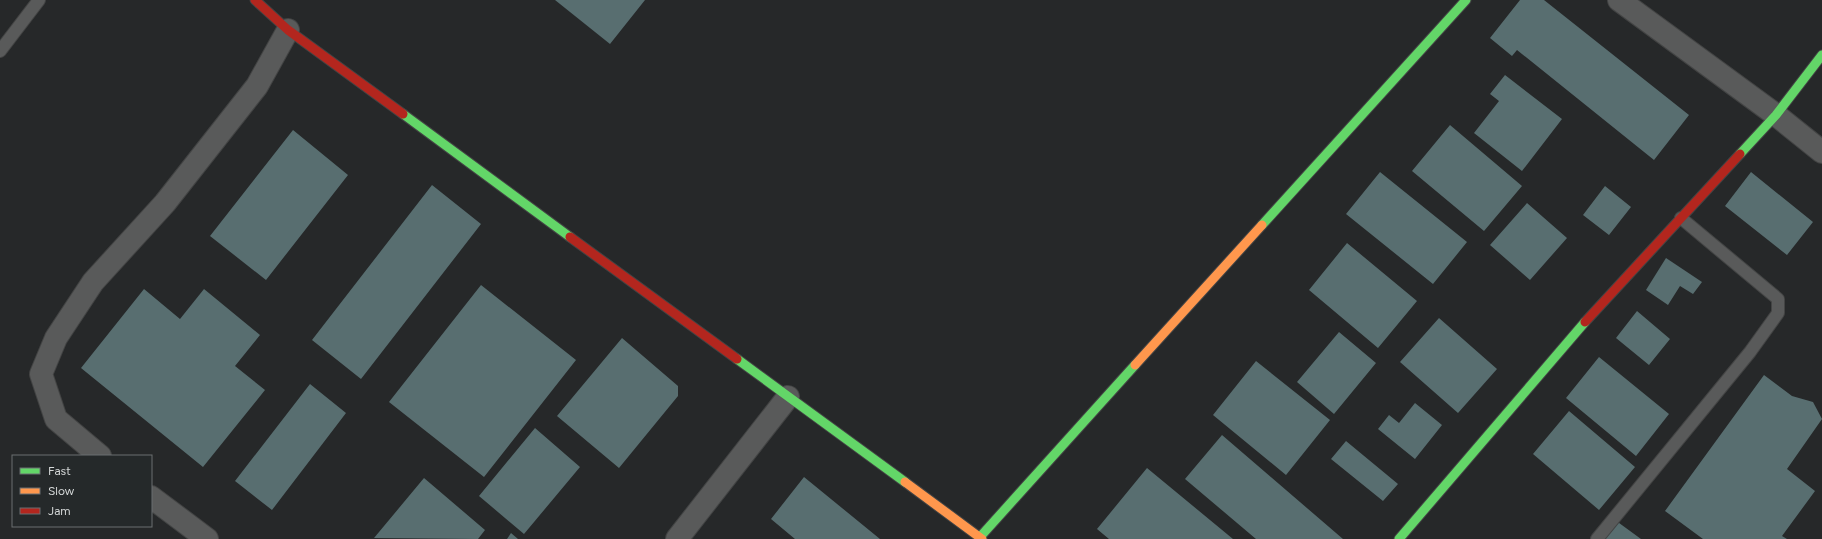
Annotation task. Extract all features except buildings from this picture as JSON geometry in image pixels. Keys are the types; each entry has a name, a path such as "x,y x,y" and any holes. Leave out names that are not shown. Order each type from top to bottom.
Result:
{"street":[{"path":"255,0 288,30 981,538 1466,0"},
{"path":"1619,0 1776,115 1822,152"},
{"path":"99,455 56,419 41,374 53,345 93,282 165,203 256,86 288,30"},
{"path":"1399,539 1586,321 1776,115 1822,55"},
{"path":"677,539 788,397"},
{"path":"152,498 207,539"}],"lane":[{"path":"0,51 39,0"},
{"path":"1597,539 1728,381 1778,313 1778,299 1681,218"}],"traffic: fast":[{"path":"1262,225 1466,0"},
{"path":"1740,154 1776,115 1822,55"},
{"path":"403,114 570,237"},
{"path":"1399,539 1585,322"},
{"path":"737,359 905,482"},
{"path":"980,537 1135,365"}],"traffic: slow":[{"path":"1135,365 1262,225"},
{"path":"905,482 982,539"}],"traffic: jam":[{"path":"255,0 288,30 403,114"},
{"path":"1585,322 1740,154"},
{"path":"570,237 737,359"}]}
